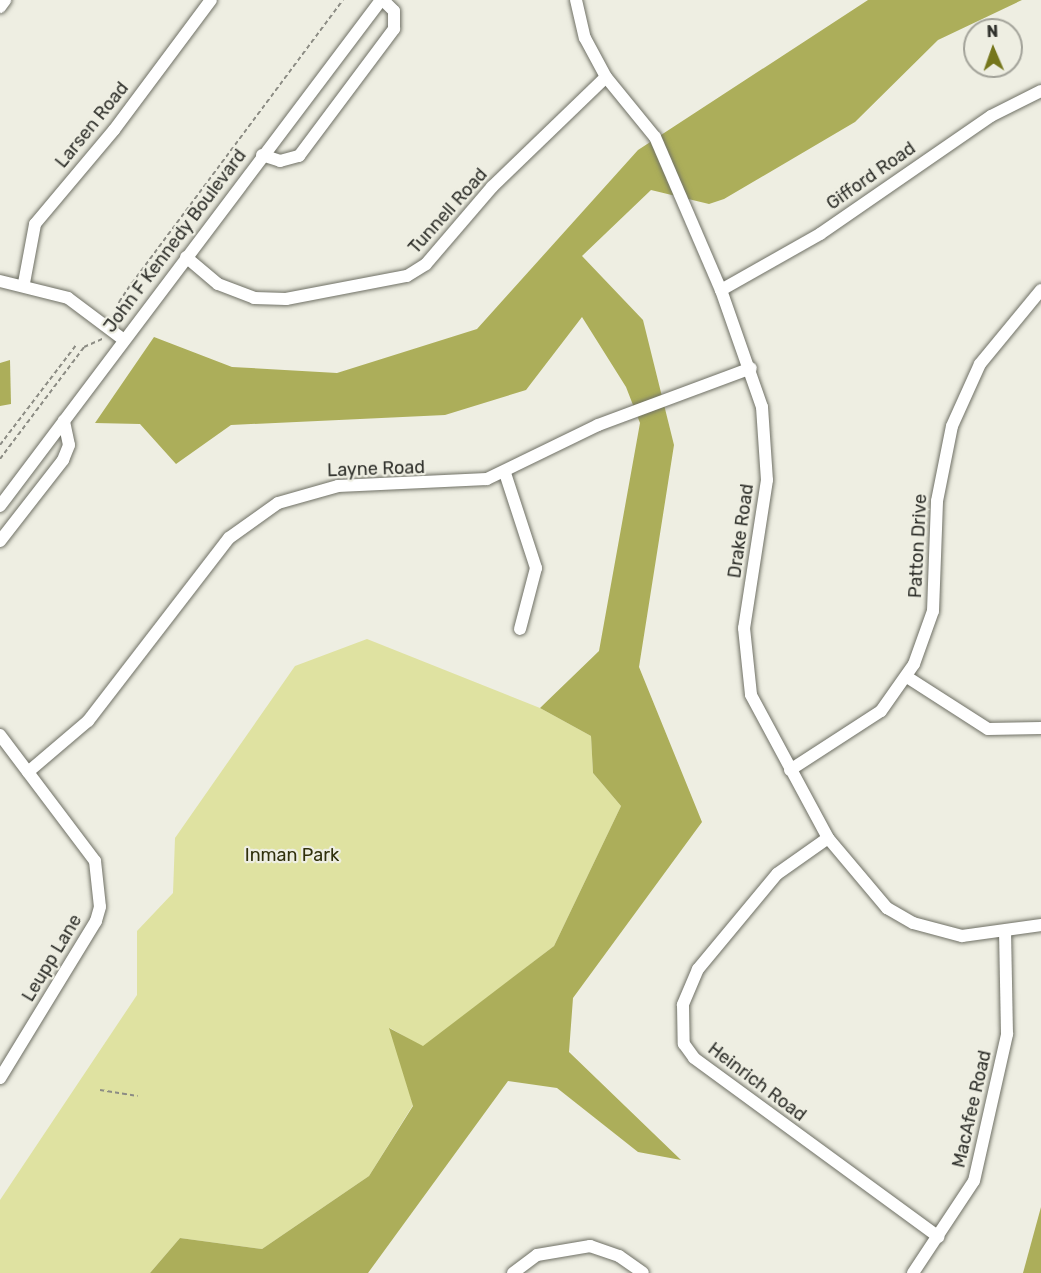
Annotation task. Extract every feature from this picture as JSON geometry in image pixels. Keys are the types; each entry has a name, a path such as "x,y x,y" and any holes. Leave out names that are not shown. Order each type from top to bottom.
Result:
{"street":[{"path":"0,8 6,0"},
{"name":"Larsen Road","path":"24,283 35,224 114,130 211,0"},
{"path":"262,155 280,160 299,156 394,29 394,11 382,0"},
{"name":"John F Kennedy Boulevard","path":"0,506 5,489 64,421 262,155 382,0"},
{"name":"Drake Road","path":"576,0 585,38 606,77 655,137 721,290 751,368 768,457 744,641 751,695 828,838 863,885 913,923 962,936 1005,934 1041,925"},
{"name":"Tunnell Road","path":"186,257 218,284 254,298 286,298 407,276 426,264 492,187 606,77"},
{"name":"Gifford Road","path":"721,290 820,234 991,116 1041,91"},
{"path":"0,281 24,283 68,298 124,340"},
{"name":"Patton Drive","path":"790,770 881,711 907,677 933,611 937,501 952,426 980,364 1041,290"},
{"name":"Layne Road","path":"28,772 88,721 193,580 245,524 287,500 338,486 450,485 506,473 598,425 751,368"},
{"path":"0,541 63,460 69,445 64,421"},
{"path":"506,473 536,568 520,630"},
{"path":"907,677 988,729 1041,728"},
{"name":"Leupp Lane","path":"0,735 95,861 100,907 96,921 0,1078"},
{"name":"Heinrich Road","path":"828,838 777,874 698,969 683,1005 684,1044 694,1058 939,1237"},
{"name":"MacAfee Road","path":"913,1273 974,1181 1007,1034 1005,934"},
{"path":"513,1273 537,1255 590,1246 619,1256 643,1273"}],"path":[{"path":"119,318 119,302 132,283 343,0"},
{"path":"0,459 84,347 105,338"},
{"path":"0,445 77,344"},
{"path":"100,1090 138,1095"}],"green space":[{"name":"Inman Park","path":"367,639 540,708 591,736 593,773 621,806 554,946 423,1047 390,1028 413,1105 369,1176 262,1249 180,1238 150,1273 0,1273 0,1200 137,995 137,931 173,893 175,838 295,666"}],"shaded area":[{"path":"868,0 1022,0 984,18 963,18 963,28 938,40 855,122 724,199 709,204 651,190 582,256 643,320 674,445 639,667 702,822 573,998 569,1052 681,1160 638,1152 557,1088 508,1081 368,1273 150,1273 180,1238 262,1249 369,1176 413,1106 389,1028 423,1046 554,946 621,806 593,773 591,736 540,708 599,651 640,423 626,387 582,317 526,390 445,415 231,425 176,464 140,424 95,423 154,337 232,367 337,373 477,329 638,150"},
{"path":"10,360 11,404 0,406 0,363"},
{"path":"1041,1207 1041,1273 1023,1273"}]}
